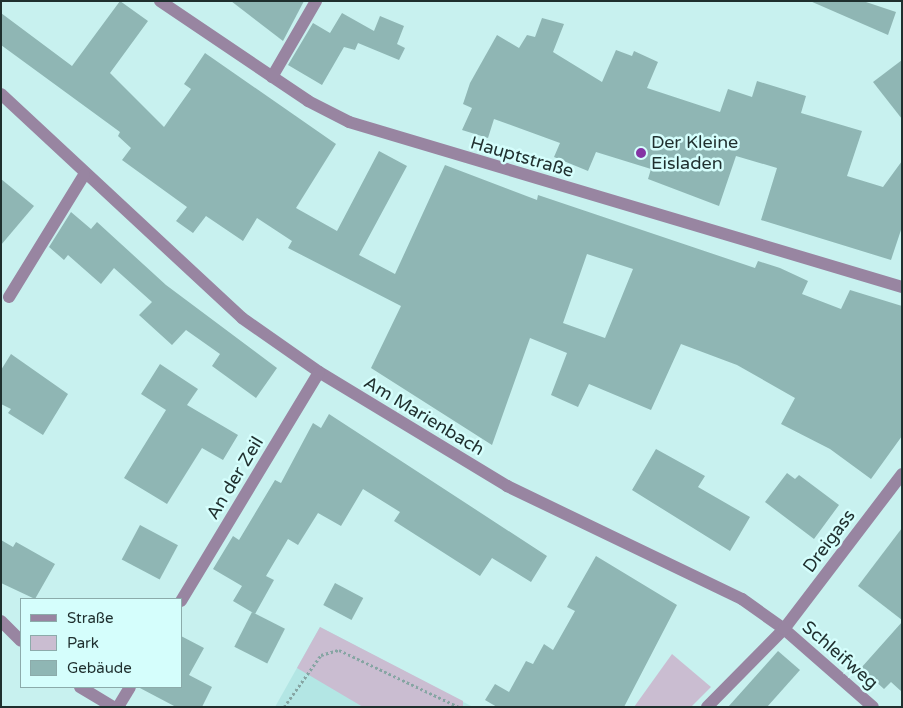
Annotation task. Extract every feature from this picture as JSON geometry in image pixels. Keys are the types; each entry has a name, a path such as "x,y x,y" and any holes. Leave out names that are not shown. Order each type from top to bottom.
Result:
{"street":[{"name":"Hauptstraße","path":"160,1 328,113 402,141 902,287"},
{"path":"272,77 316,1"},
{"name":"Am Marienbach","path":"1,94 84,175 242,318 319,372 507,486 742,599 784,629"},
{"path":"9,296 84,175"},
{"name":"An der Zeil","path":"182,599 319,372"},
{"name":"Dreigass","path":"707,707 784,629 902,474"},
{"path":"1,621 20,639"},
{"name":"Schleifweg","path":"784,629 873,707"},
{"path":"82,688 113,707"},
{"path":"118,707 129,688"}],"path":[{"path":"284,707 321,655 339,650 459,707"}],"shaded area":[{"path":"320,627 473,707 275,707"}],"green space":[{"path":"320,627 463,701 463,707 363,707 297,668"},
{"path":"672,654 711,687 691,707 634,707"}],"building":[{"path":"120,1 148,21 110,73 164,127 191,89 184,84 205,53 336,144 296,208 337,231 379,151 407,166 359,255 395,274 445,165 537,200 538,195 755,268 758,261 780,268 808,281 802,294 841,309 850,290 902,306 902,436 871,479 830,449 781,424 795,398 737,365 681,344 651,410 589,384 578,407 551,395 567,353 530,338 492,445 371,368 401,306 288,248 292,241 257,218 243,241 206,216 193,233 176,221 187,207 122,160 131,148 118,136 120,132 1,45 1,13 72,66","holes":["587,254 633,269 605,338 563,323"]},
{"path":"231,1 304,1 283,41"},
{"path":"810,1 863,1 896,12 888,35"},
{"path":"342,13 374,31 380,16 404,26 397,44 405,48 399,60 358,43 355,50 344,47 322,85 288,65 313,23 330,33"},
{"path":"542,18 564,24 553,52 602,82 616,50 632,56 634,51 658,62 647,88 720,112 728,89 752,97 757,81 806,96 801,113 862,131 847,176 883,187 902,161 902,227 891,260 761,220 777,168 736,156 719,206 648,179 651,169 596,152 588,171 554,157 560,143 494,119 488,138 462,130 472,108 463,104 470,83 497,35 519,48 527,35 535,37"},
{"path":"902,60 902,119 873,82"},
{"path":"1,179 34,206 1,245"},
{"path":"71,212 91,229 97,222 166,285 277,368 256,398 212,366 220,354 186,330 172,345 139,315 152,302 114,268 101,284 68,255 64,260 49,247"},
{"path":"11,354 68,394 43,435 8,413 11,409 1,404 1,370"},
{"path":"160,364 198,389 187,405 238,435 223,460 202,448 167,504 124,478 166,410 141,394"},
{"path":"329,414 547,556 531,582 492,558 480,576 394,521 400,512 363,489 341,526 318,513 298,545 288,539 266,576 274,580 255,614 233,601 242,586 213,569 233,536 239,540 275,480 281,483 313,423 321,428"},
{"path":"656,449 705,476 698,487 750,517 730,551 632,490"},
{"path":"787,473 795,479 799,475 839,505 814,539 765,502"},
{"path":"140,525 178,545 160,580 122,559"},
{"path":"902,528 902,620 858,586"},
{"path":"1,540 13,547 16,542 55,564 36,598 1,583"},
{"path":"596,556 677,605 624,707 497,707 485,700 495,684 509,692 526,661 533,664 544,644 553,650 575,611 567,607"},
{"path":"335,583 363,598 352,620 323,605"},
{"path":"252,612 285,629 267,664 234,647"},
{"path":"902,622 902,692 891,682 884,689 861,668"},
{"path":"182,637 204,648 189,675 212,687 202,707 176,707 140,688 182,688"},
{"path":"778,651 800,670 767,707 728,707"}],"place":[{"name":"Der Kleine Eisladen","path":"641,153"}]}
